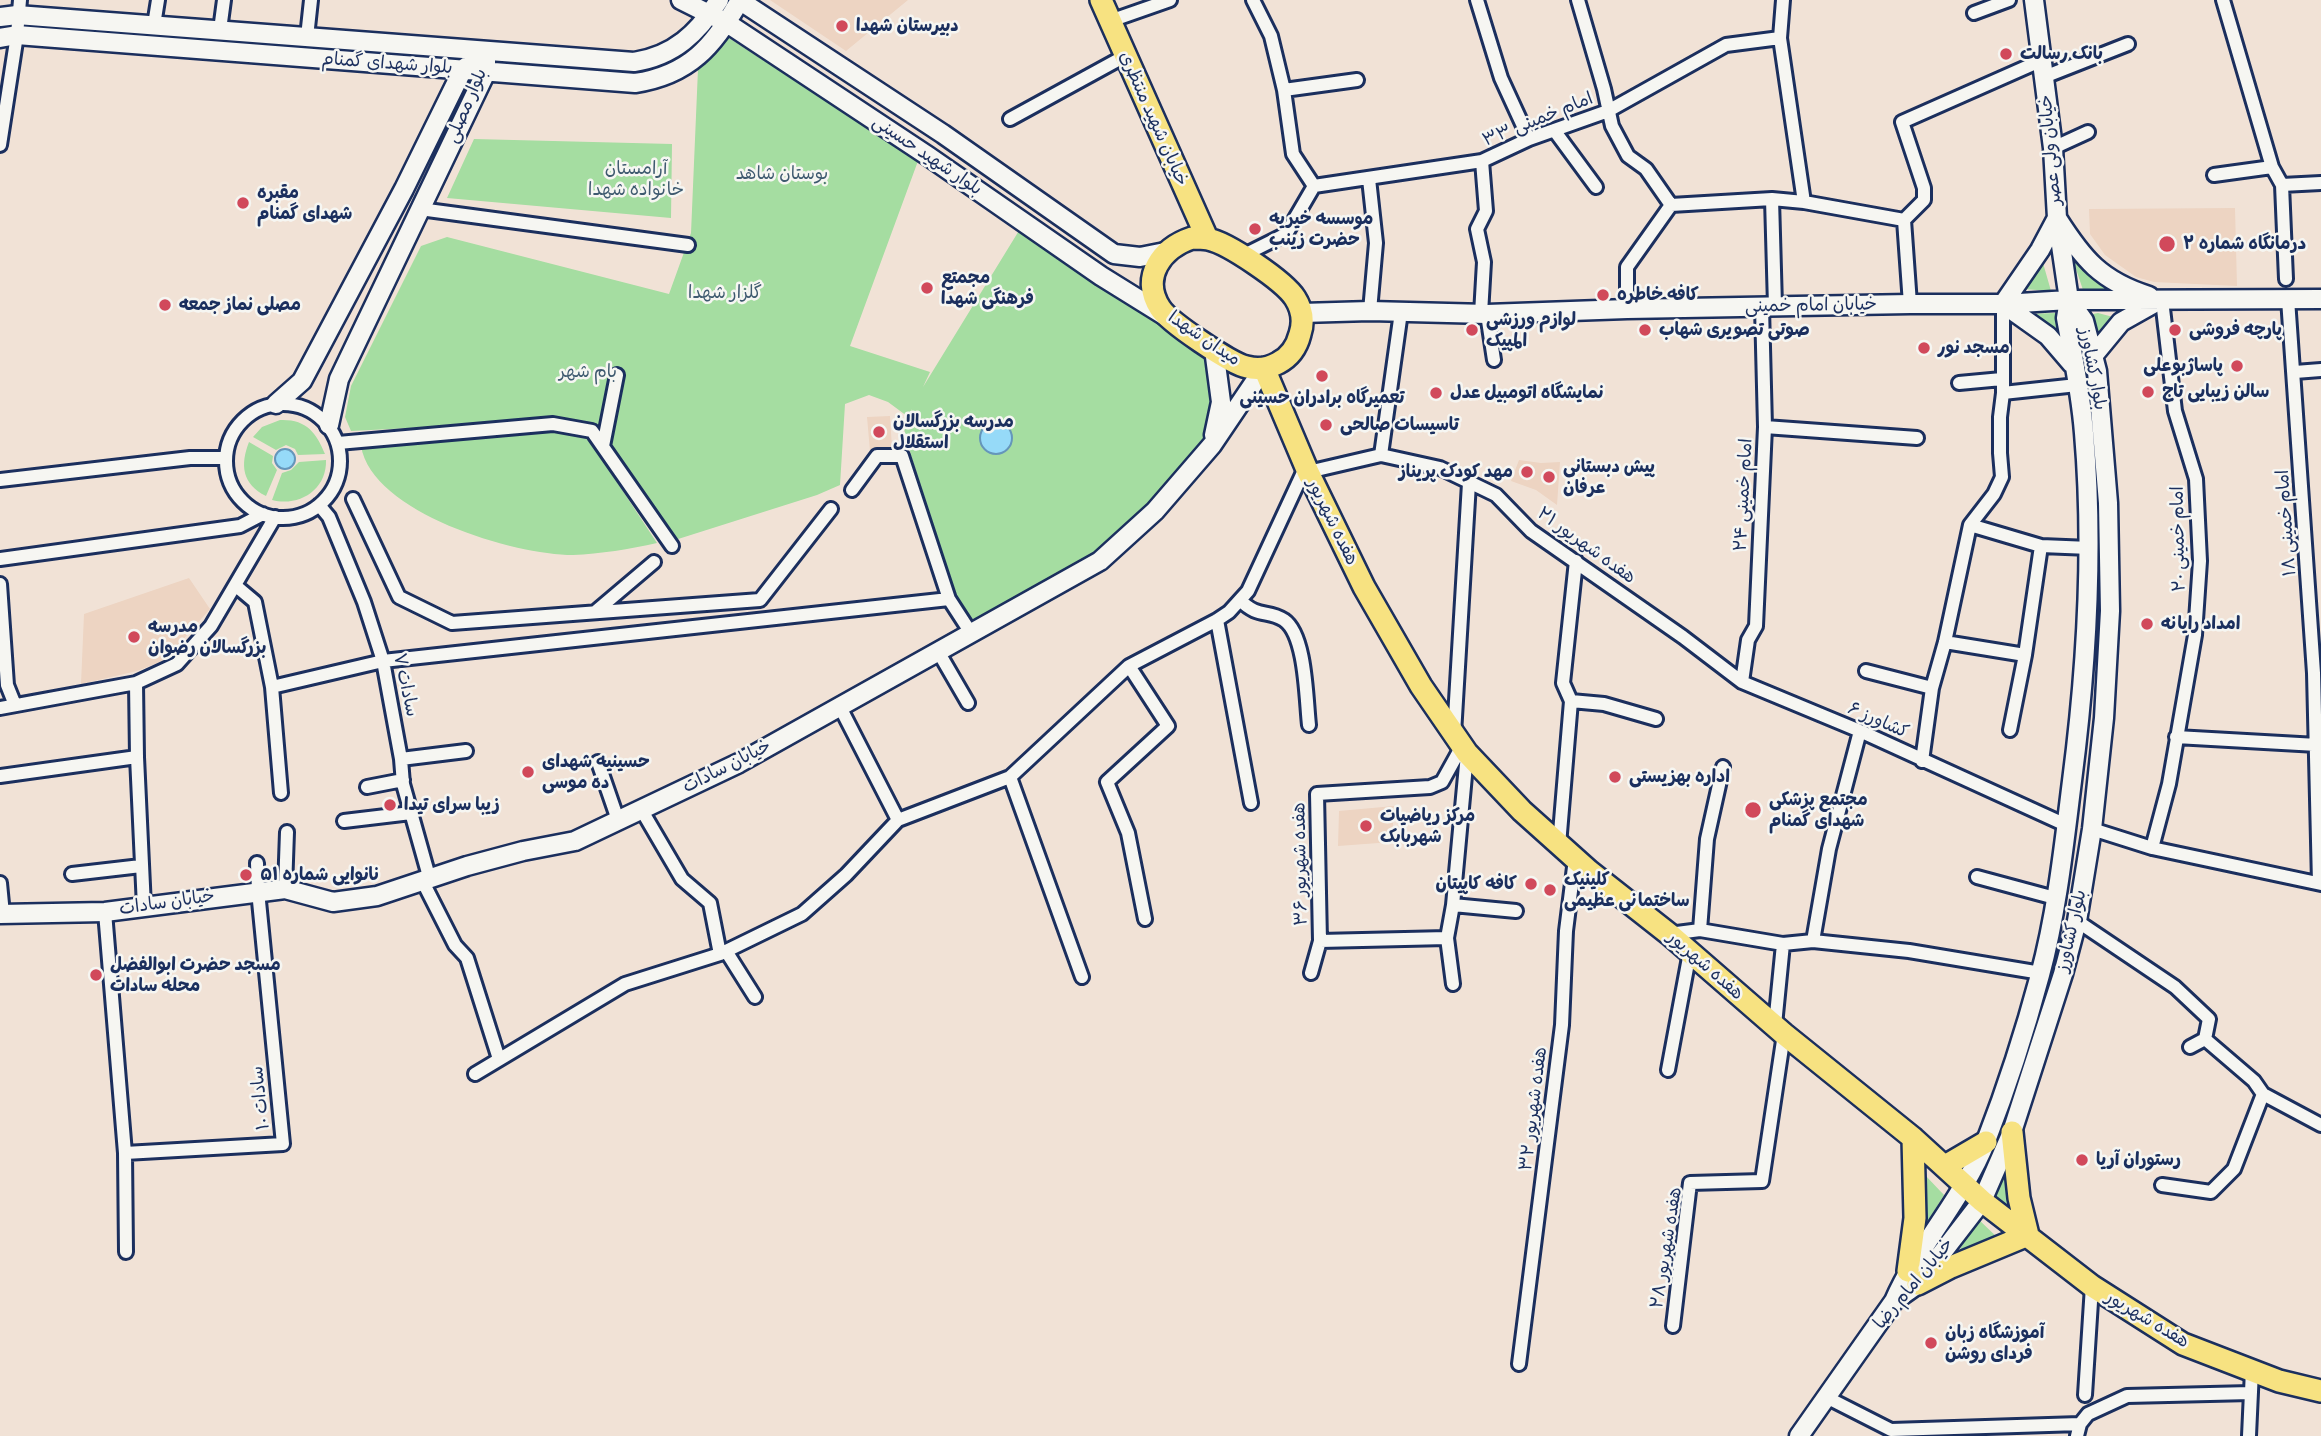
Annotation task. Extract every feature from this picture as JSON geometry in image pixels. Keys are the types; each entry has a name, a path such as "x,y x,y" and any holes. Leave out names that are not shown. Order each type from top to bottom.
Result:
{"main road":[{"name":"بلوار شهید حسینی","path":"681,0 714,7 727,23 928,156 1101,276 1170,319"},
{"name":"بلوار شهدای گمنام","path":"9,36 635,83 657,80 680,71 698,57 727,23 740,0"},
{"name":"بلوار شهید حسینی","path":"740,0 943,134 1114,254"},
{"name":"خیابان شهید منتظری","path":"1101,0 1207,238"},
{"name":"خیابان ولی عصر","path":"2034,0 2053,148 2057,218 2069,300"},
{"name":"بلوار شهدای گمنام","path":"12,11 154,25 634,62 670,52 685,41 714,7"},
{"name":"بلوار مصلی","path":"276,404 302,381 404,189 463,69 487,51"},
{"name":"بلوار مصلی","path":"329,425 339,379 486,72 487,51"},
{"path":"2057,218 2079,250 2108,279 2162,300 2121,322 2095,364 2076,376 2048,335 2003,304 2040,250 2057,218"},
{"path":"1101,276 1112,267 1114,254 1140,257 1166,252 1185,240 1207,238 1242,256 1287,288 1301,313"},
{"name":"میدان شهدا","path":"1166,252 1157,264 1153,286 1160,308 1170,319 1236,364 1264,368 1278,363 1290,354 1298,342 1302,328 1301,313"},
{"name":"خیابان امام خمینی","path":"1301,313 1370,311 1484,314 1768,306 2003,304 2069,300 2321,299"},
{"name":"بلوار کشاورز","path":"1982,1201 2010,1139 2063,974 2077,921 2092,829 2104,718 2110,611 2108,503 2095,364 2084,321 2069,300"},
{"name":"بلوار کشاورز","path":"1913,1277 1965,1186 2007,1084 2040,973 2055,898 2081,715 2090,548 2084,430 2066,318 2069,300"},
{"path":"1212,445 1221,402 1214,349"},
{"name":"خیابان سادات","path":"2,914 105,912 285,889 332,902 377,896 489,860 575,841 739,763 1100,561 1155,511 1212,445 1264,368"},
{"name":"هفده شهریور","path":"1264,368 1307,469 1364,587 1421,686 1461,745 1522,811 1779,1030 1913,1138 1982,1201 2092,1286 2183,1343 2279,1381 2321,1391"},
{"path":"1913,1138 1913,1277 1951,1267 2028,1235 2010,1139 1986,1140 1945,1166"},
{"name":"خیابان امام رضا","path":"1799,1436 1894,1301 1982,1201"}],"street":[{"path":"154,25 158,0"},
{"path":"220,30 224,0"},
{"path":"307,37 311,0"},
{"path":"1110,21 1170,0"},
{"path":"1242,256 1286,234 1314,186 1293,154 1284,90 1271,36 1253,0"},
{"path":"1477,0 1501,78 1529,139"},
{"path":"1578,0 1612,126 1628,156 1646,169 1671,205"},
{"path":"1783,0 1780,38 1804,202"},
{"path":"1974,13 2009,0"},
{"path":"2223,0 2272,167 2282,185 2286,279"},
{"path":"0,145 12,11"},
{"name":"امام خمینی ۳۳","path":"1314,186 1482,161 1529,139 1608,111 1726,45 1780,38"},
{"path":"1910,304 1904,220 1924,200 1924,188 1902,122 2042,69 2128,44"},
{"path":"1010,118 1125,56"},
{"path":"1284,90 1357,80"},
{"path":"1554,130 1596,187"},
{"path":"2053,148 2088,132"},
{"path":"1482,161 1486,211 1477,229 1484,262 1484,314 1494,360"},
{"path":"2214,175 2272,167"},
{"path":"1370,179 1376,243 1370,311"},
{"path":"2282,185 2321,183"},
{"path":"1671,205 1772,199 1904,220"},
{"name":"امام خمینی ۲۴","path":"1742,682 1748,640 1756,626 1772,199"},
{"path":"1627,309 1627,267 1671,205"},
{"path":"420,209 688,244"},
{"name":"امام خمینی ۱۸","path":"2288,299 2295,372 2317,745 2320,883"},
{"name":"امام خمینی ۲۰","path":"2152,848 2169,784 2195,635 2200,561 2196,479 2175,411 2162,300"},
{"path":"1922,761 1932,688 1945,642 1970,525 1994,494 2002,477 2000,417 2003,386 2003,304"},
{"path":"1381,455 1401,312"},
{"path":"2295,372 2321,370"},
{"path":"603,446 617,375"},
{"path":"1959,383 2003,386 2076,376"},
{"path":"0,558 240,526 269,516 298,516 319,505 334,488 341,462 338,443 329,425 314,412 296,405 276,404 257,410 241,422 230,439 226,458 227,472 236,492 250,507 269,516"},
{"path":"338,443 553,424 592,431 671,546"},
{"path":"1765,427 1917,438"},
{"name":"هفده شهریور ۲۱","path":"1307,469 1381,455 1440,468 1496,495 1531,531 1683,637"},
{"path":"852,490 877,456 901,456 949,599 971,634"},
{"path":"0,480 190,458 226,458"},
{"path":"475,1074 625,984 723,952 802,914 846,875 898,820 1010,777 1129,666 1217,621 1240,600 1248,591 1307,469"},
{"path":"1454,984 1447,938 1452,905 1461,745 1469,483"},
{"path":"353,499 399,597 452,623 760,600 831,509"},
{"name":"سادات ۷","path":"319,505 329,517 364,602 383,661 403,780 426,881 455,945 467,958 499,1059"},
{"path":"0,708 136,683 177,664 211,626 236,586 269,516"},
{"path":"1970,525 2041,546 2090,548"},
{"path":"2010,730 2025,655 2041,546"},
{"name":"هفده شهریور ۳۲","path":"1519,1364 1562,1025 1572,701 1563,682 1576,561"},
{"path":"595,612 653,562"},
{"path":"2307,571 2321,571"},
{"path":"0,584 4,685 15,705"},
{"path":"236,586 255,602 272,687 281,793"},
{"path":"272,687 383,661 949,599"},
{"path":"1240,600 1250,610 1261,615 1273,614 1291,625 1303,664 1309,725"},
{"path":"1217,621 1251,803"},
{"name":"کشاورز ۶","path":"1683,637 1742,682 1860,731 2066,825"},
{"path":"1945,642 2025,655"},
{"path":"939,653 968,704"},
{"path":"1129,666 1168,726 1107,782 1128,833 1145,919"},
{"path":"1866,671 1932,688"},
{"path":"136,683 136,757 144,906"},
{"path":"1572,701 1604,704 1656,719"},
{"path":"840,707 898,820"},
{"path":"1813,941 1829,849 1860,731"},
{"path":"2176,737 2317,745"},
{"name":"هفده شهریور ۳۶","path":"1311,974 1320,941 1317,793 1430,787 1442,782 1461,745"},
{"path":"401,759 466,751"},
{"path":"0,776 136,757"},
{"path":"598,762 618,820"},
{"path":"1700,930 1707,839 1723,767"},
{"path":"1010,777 1082,977"},
{"path":"367,787 403,780"},
{"path":"641,809 682,879 710,903 723,952 755,998"},
{"path":"344,821 411,813"},
{"path":"2092,829 2152,848 2320,883"},
{"path":"285,889 287,832"},
{"path":"257,863 258,891"},
{"path":"72,874 141,866"},
{"path":"1977,877 2055,898"},
{"path":"0,884 2,914"},
{"name":"سادات ۱۰","path":"125,1153 283,1144 258,891"},
{"path":"1452,905 1516,911"},
{"path":"105,912 125,1153 126,1252"},
{"path":"2077,921 2175,987 2209,1019 2205,1039"},
{"path":"1669,934 1700,930 1783,944 1813,941 1909,951 2040,973"},
{"path":"1320,941 1447,938"},
{"path":"1779,1030 1783,944"},
{"path":"1668,1070 1690,952"},
{"name":"هفده شهریور ۲۸","path":"1673,1326 1690,1183 1762,1181 1779,1030"},
{"path":"2189,1047 2205,1039"},
{"path":"2205,1039 2255,1081 2263,1094 2321,1125"},
{"path":"2162,1185 2211,1192 2234,1169 2263,1094"},
{"path":"2085,1395 2092,1286"},
{"path":"2249,1436 2252,1370"},
{"path":"1828,1398 1891,1430 2079,1430 2088,1414 2127,1396 2251,1393"}],"shaded area":[{"name":"دبیرستان شهدا","path":"770,0 908,0 846,51"},
{"name":"درمانگاه شماره ۲","path":"2235,208 2237,286 2154,282 2136,277 2105,255 2090,234 2089,209"},
{"name":"مدرسه بزرگسالان استقلال","path":"890,416 892,448 870,451 867,417"},
{"path":"1519,460 1560,462 1557,505 1536,490 1511,481"},
{"name":"مدرسه بزرگسالان رضوان","path":"189,578 210,609 165,660 137,671 81,684 84,614"},
{"name":"مرکز ریاضیات شهربابک","path":"1394,806 1392,842 1338,846 1339,811"}],"green space":[{"path":"726,36 918,161 850,346 930,372 923,387 1020,229 1199,351 1208,366 1216,399 1206,443 1148,511 1094,558 989,615 972,619 955,596 911,455 904,429 912,409 907,416 888,402 869,395 845,404 840,485 817,495 675,540 609,445 611,436 593,429 511,423 351,431 345,417 351,386 421,246 447,237 669,294 691,233 698,69"},
{"name":"آرامستان خانواده شهدا","path":"474,139 672,144 671,218 447,198"},
{"path":"2070,251 2107,289 2083,290"},
{"path":"2043,263 2051,291 2023,289"},
{"path":"2055,313 2063,342 2027,314"},
{"path":"2098,313 2117,318 2097,340 2088,315"},
{"path":"280,420 297,422 309,428 325,454 298,455 295,449 286,445 276,450 253,437 262,427"},
{"path":"554,430 588,438 657,543 573,555 547,553 483,538 449,526 417,510 390,491 371,470 361,446"},
{"path":"249,442 273,456 272,463 277,470 266,496 252,486 245,473 244,458"},
{"path":"326,460 322,480 310,494 292,501 272,500 282,473 291,470 299,462"},
{"path":"2006,1169 2012,1210 1994,1197"},
{"path":"1925,1175 1944,1195 1921,1232"},
{"path":"1977,1218 1999,1239 1957,1255"}],"water":[{"path":"996,422 1007,427 1012,438 1007,449 996,454 985,449 980,438 985,427"},
{"path":"285,449 292,452 295,459 292,466 285,469 278,466 275,459 278,452"}],"place":[{"name":"دبیرستان شهدا","path":"842,26"},
{"name":"بانک رسالت","path":"2006,54"},
{"name":"مقبره شهدای گمنام","path":"243,203"},
{"name":"موسسه خیریه حضرت زینب","path":"1255,229"},
{"name":"درمانگاه شماره ۲","path":"2167,244"},
{"name":"مجمتع فرهنگی شهدا","path":"927,288"},
{"name":"کافه خاطره","path":"1603,295"},
{"name":"مصلی نماز جمعه","path":"165,305"},
{"name":"لوازم ورزشی المپیک","path":"1472,330"},
{"name":"صوتی تصویری شهاب","path":"1645,330"},
{"name":"پارچه فروشی","path":"2175,330"},
{"name":"مسجد نور","path":"1924,348"},
{"name":"پاساژبوعلی","path":"2237,366"},
{"name":"تعمیرگاه برادران حسینی","path":"1322,376"},
{"name":"سالن زیبایی تاج","path":"2148,392"},
{"name":"نمایشگاه اتومبیل عدل","path":"1436,393"},
{"name":"تاسیسات صالحی","path":"1326,425"},
{"name":"مدرسه بزرگسالان استقلال","path":"879,432"},
{"name":"مهد کودک پریناز","path":"1527,472"},
{"name":"پیش دبستانی عرفان","path":"1549,477"},
{"name":"امداد رایانه","path":"2147,624"},
{"name":"مدرسه بزرگسالان رضوان","path":"134,637"},
{"name":"حسینیه شهدای ده موسی","path":"528,772"},
{"name":"اداره بهزیستی","path":"1615,777"},
{"name":"زیبا سرای تیدا","path":"390,805"},
{"name":"مجتمع پزشکی شهدای گمنام","path":"1753,810"},
{"name":"مرکز ریاضیات شهربابک","path":"1366,826"},
{"name":"نانوایی شماره ۵۱","path":"246,875"},
{"name":"کافه کاپیتان","path":"1531,884"},
{"name":"کلینیک ساختمانی عظیمی","path":"1550,890"},
{"name":"مسجد حضرت ابوالفضل محله سادات","path":"96,975"},
{"name":"رستوران آریا","path":"2082,1160"},
{"name":"آموزشگاه زبان فردای روشن","path":"1931,1343"}],"park label":[{"name":"بوستان شاهد","path":"782,174"},
{"name":"گلزار شهدا","path":"725,293"},
{"name":"بام شهر","path":"588,372"}]}
